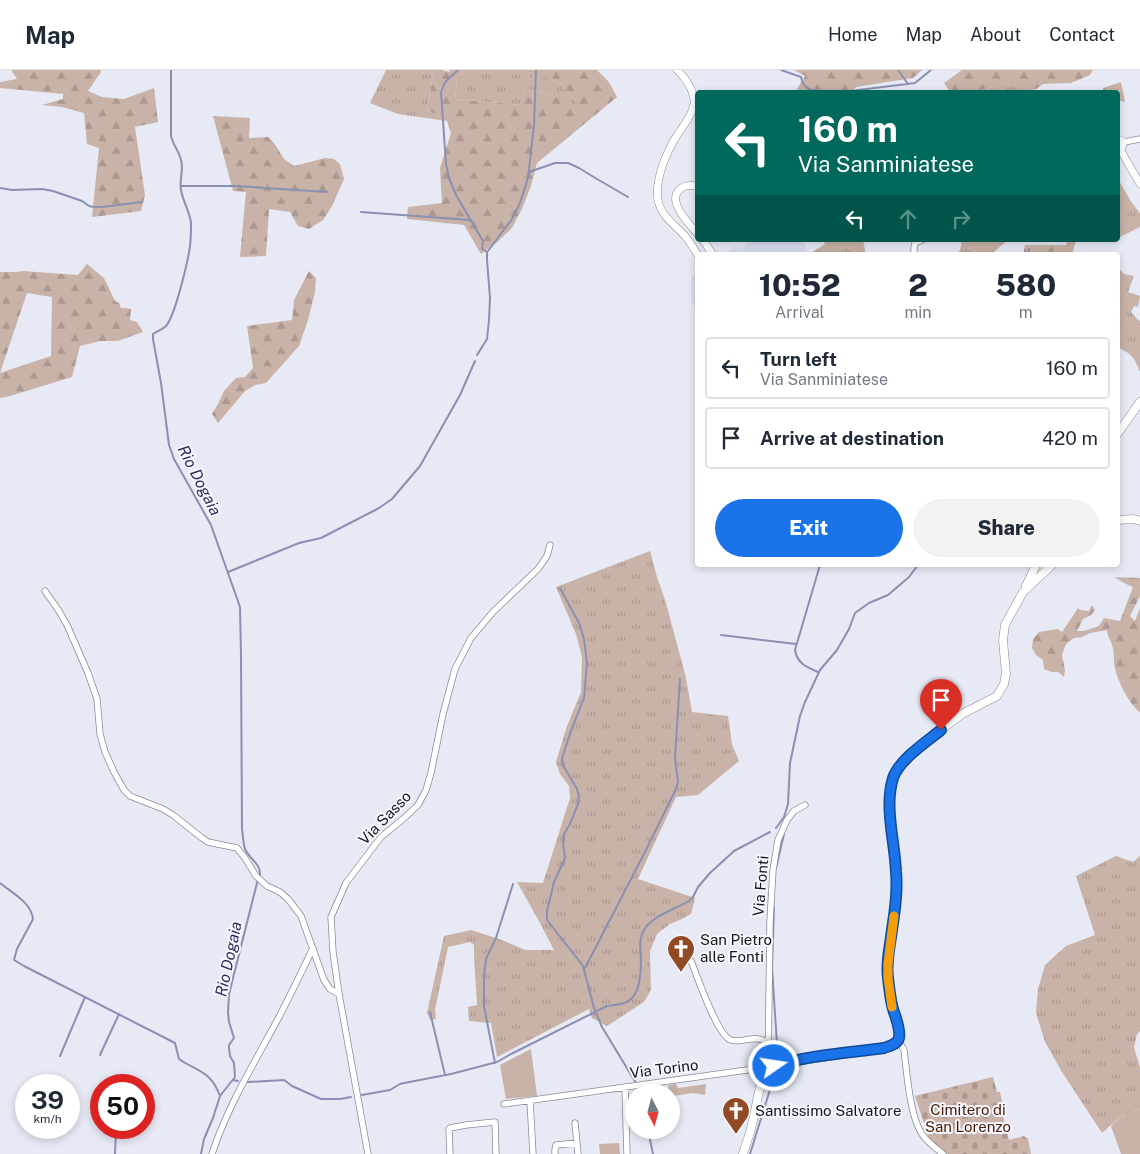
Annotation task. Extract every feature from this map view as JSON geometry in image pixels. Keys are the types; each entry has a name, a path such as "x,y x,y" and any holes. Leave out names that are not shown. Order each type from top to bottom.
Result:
{"main road":[{"path":"1120,430 1140,402"},
{"path":"1120,520 1133,519 1140,521"},
{"path":"743,1154 753,1121 760,1086 768,1070 784,1063 884,1048 891,1046 899,1037 888,978 896,880 889,799 892,780 900,766 924,743 962,714 998,696 1004,684 1006,674 1003,640 1005,625 1024,592 1035,567"},
{"path":"1024,592 1050,567"}],"street":[{"path":"678,70 684,77 695,101"},
{"path":"695,105 670,146 657,190 660,208 665,217 686,237 696,252"},
{"path":"1121,140 1140,139"},
{"path":"1120,152 1140,184"},
{"path":"695,186 681,188 677,191 676,200 680,211 695,230"},
{"name":"Via Sasso","path":"368,1154 339,994 333,952 331,917 346,883 381,837 418,805 426,790 455,669 471,638 493,612 538,569 547,556 550,545"},
{"path":"45,591 67,624 88,673 97,699 100,734 114,772 124,790 130,796 173,815 208,842 237,848 246,858 256,876 267,886 284,896 295,907 313,948 324,980 330,989 339,994"},
{"name":"Via Fonti","path":"768,1070 770,921 773,870 778,840 787,820 794,811 805,805"},
{"path":"212,1154 233,1102 280,1015 313,948"},
{"path":"691,960 708,1006 722,1033 728,1039 734,1041 760,1039 768,1044"},
{"path":"897,1041 904,1050 914,1115 919,1128 924,1137 943,1154"},
{"name":"Via Torino","path":"647,1084 761,1068 768,1070"},
{"name":"Via Torino","path":"504,1104 625,1087"},
{"path":"530,1101 533,1154"},
{"path":"450,1154 450,1128 494,1122 496,1154"},
{"path":"576,1123 578,1154"},
{"path":"627,1139 627,1154"},
{"path":"555,1154 556,1145 577,1143"}],"shaded area":[{"path":"748,242 804,242 808,252 728,252 735,246 740,249"},
{"path":"695,274 695,308 692,302 692,276"}],"green space":[{"path":"11,70 100,70 101,72 88,91 102,97 124,99 154,88 158,122 135,127 145,195 141,211 92,217 99,148 87,144 84,113 62,107 42,105 63,99 63,94 0,88 0,82 17,79"},
{"path":"386,70 434,70 427,110 447,121 398,114 370,103"},
{"path":"434,70 449,72 450,70 463,70 457,81 455,99 520,105 526,89 549,94 581,107 560,84 548,77 530,77 530,70 597,70 609,82 617,97 537,163 531,186 512,228 481,254 464,225 407,219 408,207 442,203 440,168 451,133 447,121 427,110"},
{"path":"463,70 530,70 530,77 548,77 560,84 582,108 549,94 526,89 520,105 455,99 457,81"},
{"path":"794,70 922,70 913,78 856,87 853,90 796,90 805,76"},
{"path":"962,70 1093,70 1090,75 1071,83 1043,84 1032,90 1027,90 1022,82 982,90 949,90 944,83"},
{"path":"1022,81 1027,90 982,90"},
{"path":"1121,82 1125,102 1120,101 1120,90 1103,90 1103,88"},
{"path":"213,116 250,118 249,138 268,137 284,159 294,166 325,158 334,159 340,164 344,179 331,208 323,220 309,229 298,226 290,212 269,209 266,256 240,257 246,192 233,191"},
{"path":"1120,182 1140,213 1140,227 1120,237"},
{"path":"824,242 863,242 865,252 813,252 825,244"},
{"path":"962,242 1006,242 994,252 958,252"},
{"path":"1067,242 1075,242 1073,252 1024,252 1025,245 1066,245"},
{"path":"87,264 104,278 115,301 119,303 121,308 131,309 130,320 137,322 143,332 118,341 100,341 80,346 72,377 0,398 0,373 0,272 23,271 78,275","holes":["27,293 52,297 51,356 0,373"]},
{"path":"1120,269 1124,274 1134,276 1128,292 1140,296 1138,307 1134,306 1131,312 1140,321 1140,372 1132,357 1121,349"},
{"path":"309,271 316,278 315,292 299,346 266,383 255,385 245,391 218,423 212,414 224,391 236,378 245,377 253,368 247,326 292,320 294,300"},
{"path":"650,551 686,678 692,712 728,716 732,744 739,761 698,795 676,797 638,879 695,898 691,914 670,924 657,934 650,951 651,990 644,1002 607,1026 592,1018 589,1009 497,1057 491,1023 469,1021 468,1007 477,1005 474,945 470,942 448,947 435,1010 436,1019 430,1020 427,1013 444,936 471,930 525,950 554,950 517,882 543,883 570,798 569,786 560,774 556,762 567,726 581,692 582,657 576,634 556,587"},
{"path":"1114,577 1140,578 1140,596 1130,616 1135,621 1140,608 1140,712 1128,699 1118,679 1114,665 1113,648 1107,630 1074,638 1066,644 1062,655 1065,670 1064,677 1058,672 1044,669 1043,660 1036,655 1032,648 1033,639 1039,632 1058,629 1062,632 1078,608 1089,611 1092,605 1095,610 1091,615 1083,619 1077,631 1084,631 1099,626 1104,618 1120,621 1133,587"},
{"path":"1116,856 1133,862 1140,856 1140,1031 1137,1034 1134,1047 1140,1068 1140,1109 1120,1117 1102,1133 1062,1072 1045,1042 1036,1013 1038,989 1045,965 1066,946 1095,935 1076,876"},
{"path":"531,1049 537,1096 506,1099 500,1065"},
{"name":"Cimitero di San Lorenzo","path":"993,1077 997,1092 1000,1092 1005,1116 1003,1117 1009,1140 1024,1136 1028,1139 1031,1154 948,1154 929,1139 915,1096"},
{"path":"706,1084 705,1095 693,1093 680,1095 680,1088"},
{"path":"1140,1109 1140,1154 1121,1154 1111,1126 1120,1117"},
{"path":"619,1143 620,1154 600,1154 599,1144"}],"waterway":[{"name":"Rio Dogaia","path":"171,70 171,136 182,164 181,186 191,223 191,241 184,275 170,320 163,329 153,334 153,339 169,445 174,459 211,525 240,607 242,829 245,849 259,868 260,876"},
{"path":"458,70 445,82 441,92 446,164 449,178 456,195 483,241 482,249 487,252 490,298 489,320 487,339 477,355"},
{"path":"488,251 512,219 520,203 528,178 534,125 536,70"},
{"path":"781,70 801,77 804,85 814,90"},
{"path":"898,70 908,84"},
{"path":"858,90 915,83 931,70"},
{"path":"529,172 555,163 568,163 628,197"},
{"path":"181,186 236,186 327,192"},
{"path":"0,188 53,191 94,207 142,202"},
{"path":"361,212 470,220"},
{"path":"228,572 299,543 321,538 379,508 392,499 420,466 460,395 475,361"},
{"path":"818,672 803,664 795,650 819,567"},
{"path":"776,828 784,817 788,804 790,763 800,716 820,670 837,650 849,629 855,613 869,603 888,595 909,577 916,567"},
{"path":"560,588 579,623 584,639 587,663 584,698 562,758 563,765 577,789 579,796 578,804 564,834 565,858 554,882 547,911 547,920 583,966 594,1008 602,1027 636,1083"},
{"path":"721,635 796,644"},
{"path":"584,970 646,850 678,782 675,758 680,679"},
{"path":"362,1095 390,1090 400,1084 451,1074 497,1062 607,1006 627,1002 635,995 639,984 641,965 640,941 648,925 658,917 689,901 710,873 734,851 770,832"},
{"path":"776,868 784,834"},
{"name":"Rio Dogaia","path":"201,1154 204,1139 220,1096 235,1077 234,1063 230,1056 229,1048 234,1038 229,1022 229,994 258,879"},
{"path":"0,883 25,903 33,919 17,949 14,960 175,1043 179,1059 208,1077 220,1096"},
{"path":"495,1063 484,1006 484,976 486,959 496,938 513,884"},
{"path":"774,907 772,968 778,1059"},
{"path":"60,1056 85,997"},
{"path":"430,1012 445,1075"},
{"path":"100,1055 119,1014"},
{"name":"Rio Dogaia","path":"233,1080 238,1081"},
{"path":"248,1082 284,1080 292,1086 321,1099 351,1097"},
{"path":"750,1154 773,1080"},
{"path":"115,1154 116,1139"},
{"path":"650,1139 653,1154"}],"slow traffic":[{"path":"892,1007 888,964 894,916"}],"place":[{"name":"San Pietro alle Fonti","path":"681,973"},
{"name":"Santissimo Salvatore","path":"736,1135"}],"route":[{"path":"774,1066 817,1057 884,1048 891,1046 899,1037 888,978 896,880 889,799 892,780 900,766 941,730"}]}
